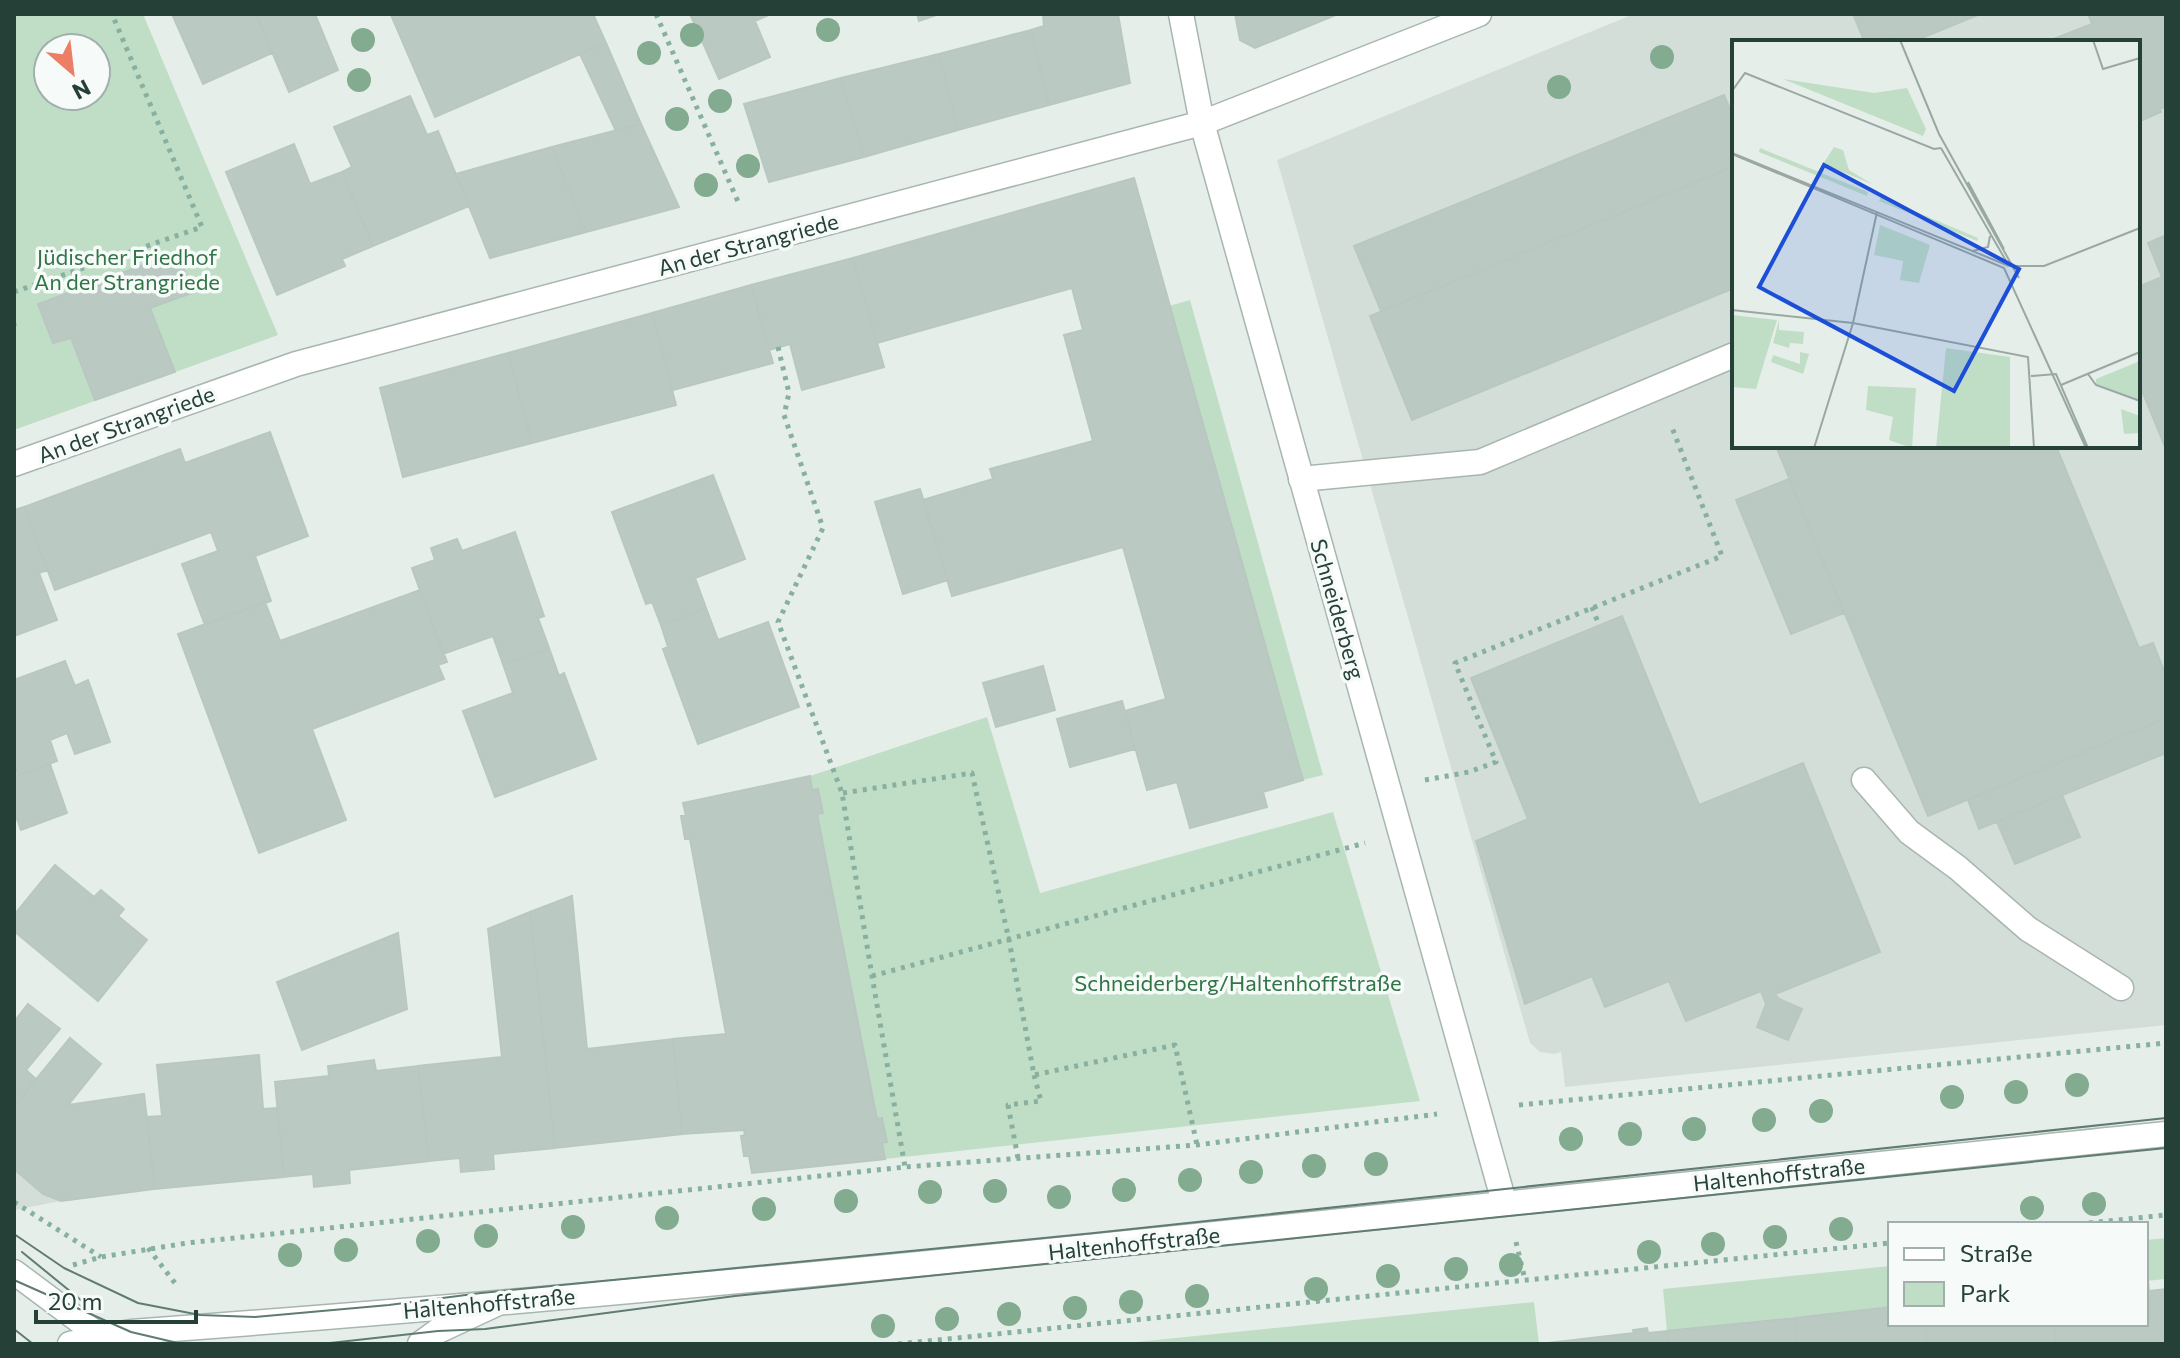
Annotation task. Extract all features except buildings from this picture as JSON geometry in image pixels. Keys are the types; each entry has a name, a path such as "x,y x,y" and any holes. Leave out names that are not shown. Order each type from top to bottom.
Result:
{"street":[{"name":"Schneiderberg","path":"1181,14 1202,123 1504,1202"},
{"name":"An der Strangriede","path":"14,464 296,364 1202,123 1479,14"},
{"path":"1301,479 1480,462 1732,356"},
{"path":"1864,780 1909,832 1958,868 2028,929 2121,988"},
{"name":"Haltenhoffstraße","path":"70,1344 108,1342 131,1332 496,1304 1097,1248 1504,1202 2166,1134"},
{"path":"19,1276 108,1342"},
{"path":"420,1344 438,1331 496,1304"}],"path":[{"path":"14,292 202,227 112,14"},
{"path":"656,14 737,197 749,244"},
{"path":"778,347 789,393 784,415 823,528 778,622 842,793 905,1167"},
{"path":"1453,776 1496,762 1455,663 1722,556 1656,388"},
{"path":"1592,607 1599,625"},
{"path":"842,793 972,773 1041,1101 1008,1105 1018,1158"},
{"path":"872,976 1401,833"},
{"path":"19,1276 101,1257 187,1243 905,1167 1197,1145 1478,1109 2166,1043"},
{"path":"1034,1075 1175,1045 1197,1145"},
{"path":"14,1202 101,1257"},
{"path":"2098,1222 2166,1215"},
{"path":"898,1344 1888,1243"}],"shaded area":[{"path":"1634,14 2166,14 2166,1025 1565,1087 1561,1052 1540,1052 1530,1043 1277,160"},
{"path":"14,1169 61,1201 14,1210"}],"green space":[{"name":"Jüdischer Friedhof An der Strangriede","path":"14,14 143,14 278,335 14,430"},
{"path":"1190,300 1323,775 1303,780 1169,306"},
{"name":"Schneiderberg/Haltenhoffstraße","path":"987,717 1040,893 1333,812 1420,1101 885,1159 882,1143 887,1142 882,1118 877,1119 817,814 823,812 818,789 812,790 810,776"},
{"path":"2166,1238 2166,1279 2148,1281 2148,1240"},
{"path":"1888,1266 1888,1307 1667,1331 1663,1289"},
{"path":"1534,1302 1539,1344 1116,1344"}],"tram line":[{"path":"14,1234 64,1268 138,1303 200,1315 255,1317 1094,1233 2166,1118"},
{"path":"321,1344 485,1329 735,1296 2166,1148"},
{"path":"22,1252 87,1305"},
{"path":"14,1280 131,1332 182,1344"},
{"path":"14,1329 33,1344"}]}
